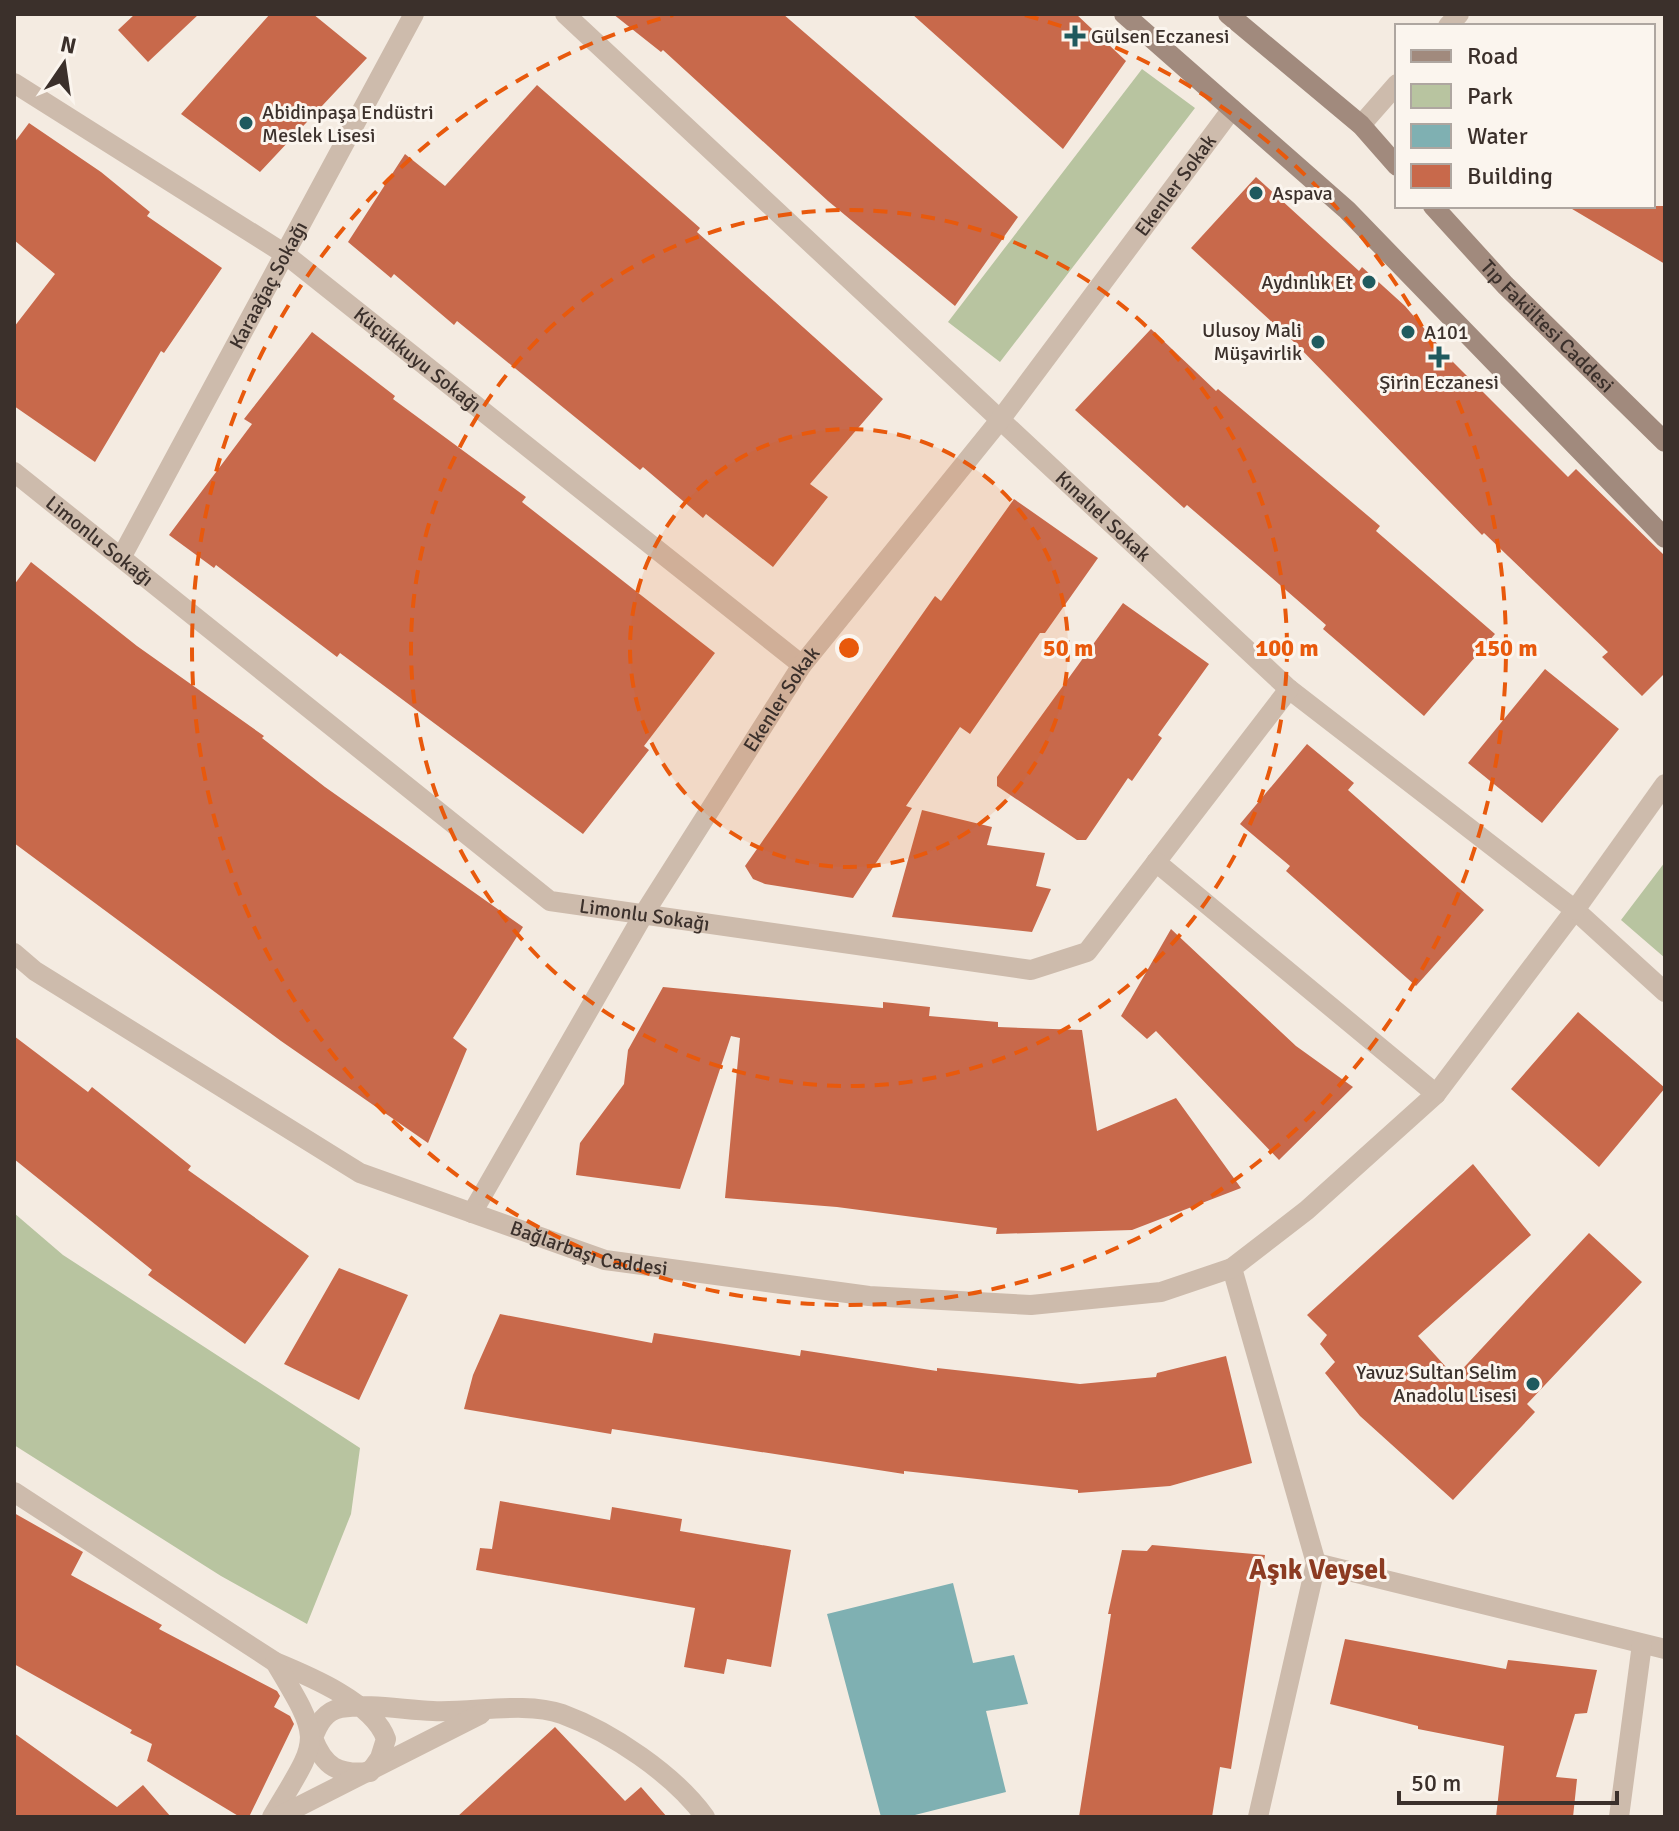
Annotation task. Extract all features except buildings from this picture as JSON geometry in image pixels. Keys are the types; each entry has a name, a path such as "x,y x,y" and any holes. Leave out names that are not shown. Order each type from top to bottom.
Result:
{"main road":[{"path":"1124,14 1347,210 1665,538"},
{"path":"1228,14 1361,125 1395,164"},
{"name":"Tıp Fakültesi Caddesi","path":"1435,208 1505,285 1665,442"}],"street":[{"name":"Karaağaç Sokağı","path":"122,556 414,14"},
{"name":"Kınalıel Sokak","path":"565,14 1289,689 1575,910 1665,992"},
{"name":"Küçükkuyu Sokağı","path":"14,83 285,254 802,665"},
{"path":"1361,125 1395,86"},
{"name":"Ekenler Sokak","path":"472,1213 645,912 802,665 1000,420 1232,109"},
{"name":"Limonlu Sokağı","path":"14,472 550,901 645,912 1031,970 1087,952 1289,689"},
{"name":"Bağlarbaşı Caddesi","path":"14,953 35,971 360,1173 605,1260 869,1296 1031,1305 1161,1292 1232,1268 1307,1210 1436,1094 1575,910 1665,784"},
{"path":"1156,862 1436,1094"},
{"path":"1232,1268 1316,1563 1258,1817"},
{"path":"14,1492 275,1662 316,1678 373,1715 386,1739 380,1758 370,1772"},
{"path":"1316,1563 1665,1649"},
{"path":"1619,1817 1642,1644"},
{"path":"275,1662 307,1717 313,1738 327,1765 339,1772 370,1772"},
{"path":"275,1817 303,1765 317,1726 328,1714 340,1708 486,1712 519,1708 559,1713 609,1735 690,1796 705,1817"},
{"path":"275,1817 486,1712"}],"green space":[{"path":"1142,69 1195,108 1000,362 948,322"},
{"path":"1665,862 1665,958 1621,920"},
{"path":"14,1213 63,1255 360,1448 351,1514 307,1624 221,1576 14,1445"}],"water":[{"path":"953,1583 973,1663 1014,1655 1028,1704 986,1711 1006,1792 907,1817 881,1817 827,1614"}],"place":[{"name":"Gülsen Eczanesi","path":"1075,36"},
{"name":"Abidinpaşa Endüstri Meslek Lisesi","path":"246,123"},
{"name":"Aspava","path":"1256,193"},
{"name":"Aydınlık Et","path":"1369,282"},
{"name":"A101","path":"1408,332"},
{"name":"Ulusoy Mali Müşavirlik","path":"1318,342"},
{"name":"Şirin Eczanesi","path":"1439,357"},
{"name":"Yavuz Sultan Selim Anadolu Lisesi","path":"1533,1384"}],"district":[{"name":"Aşık Veysel","path":"1318,1570"}]}
